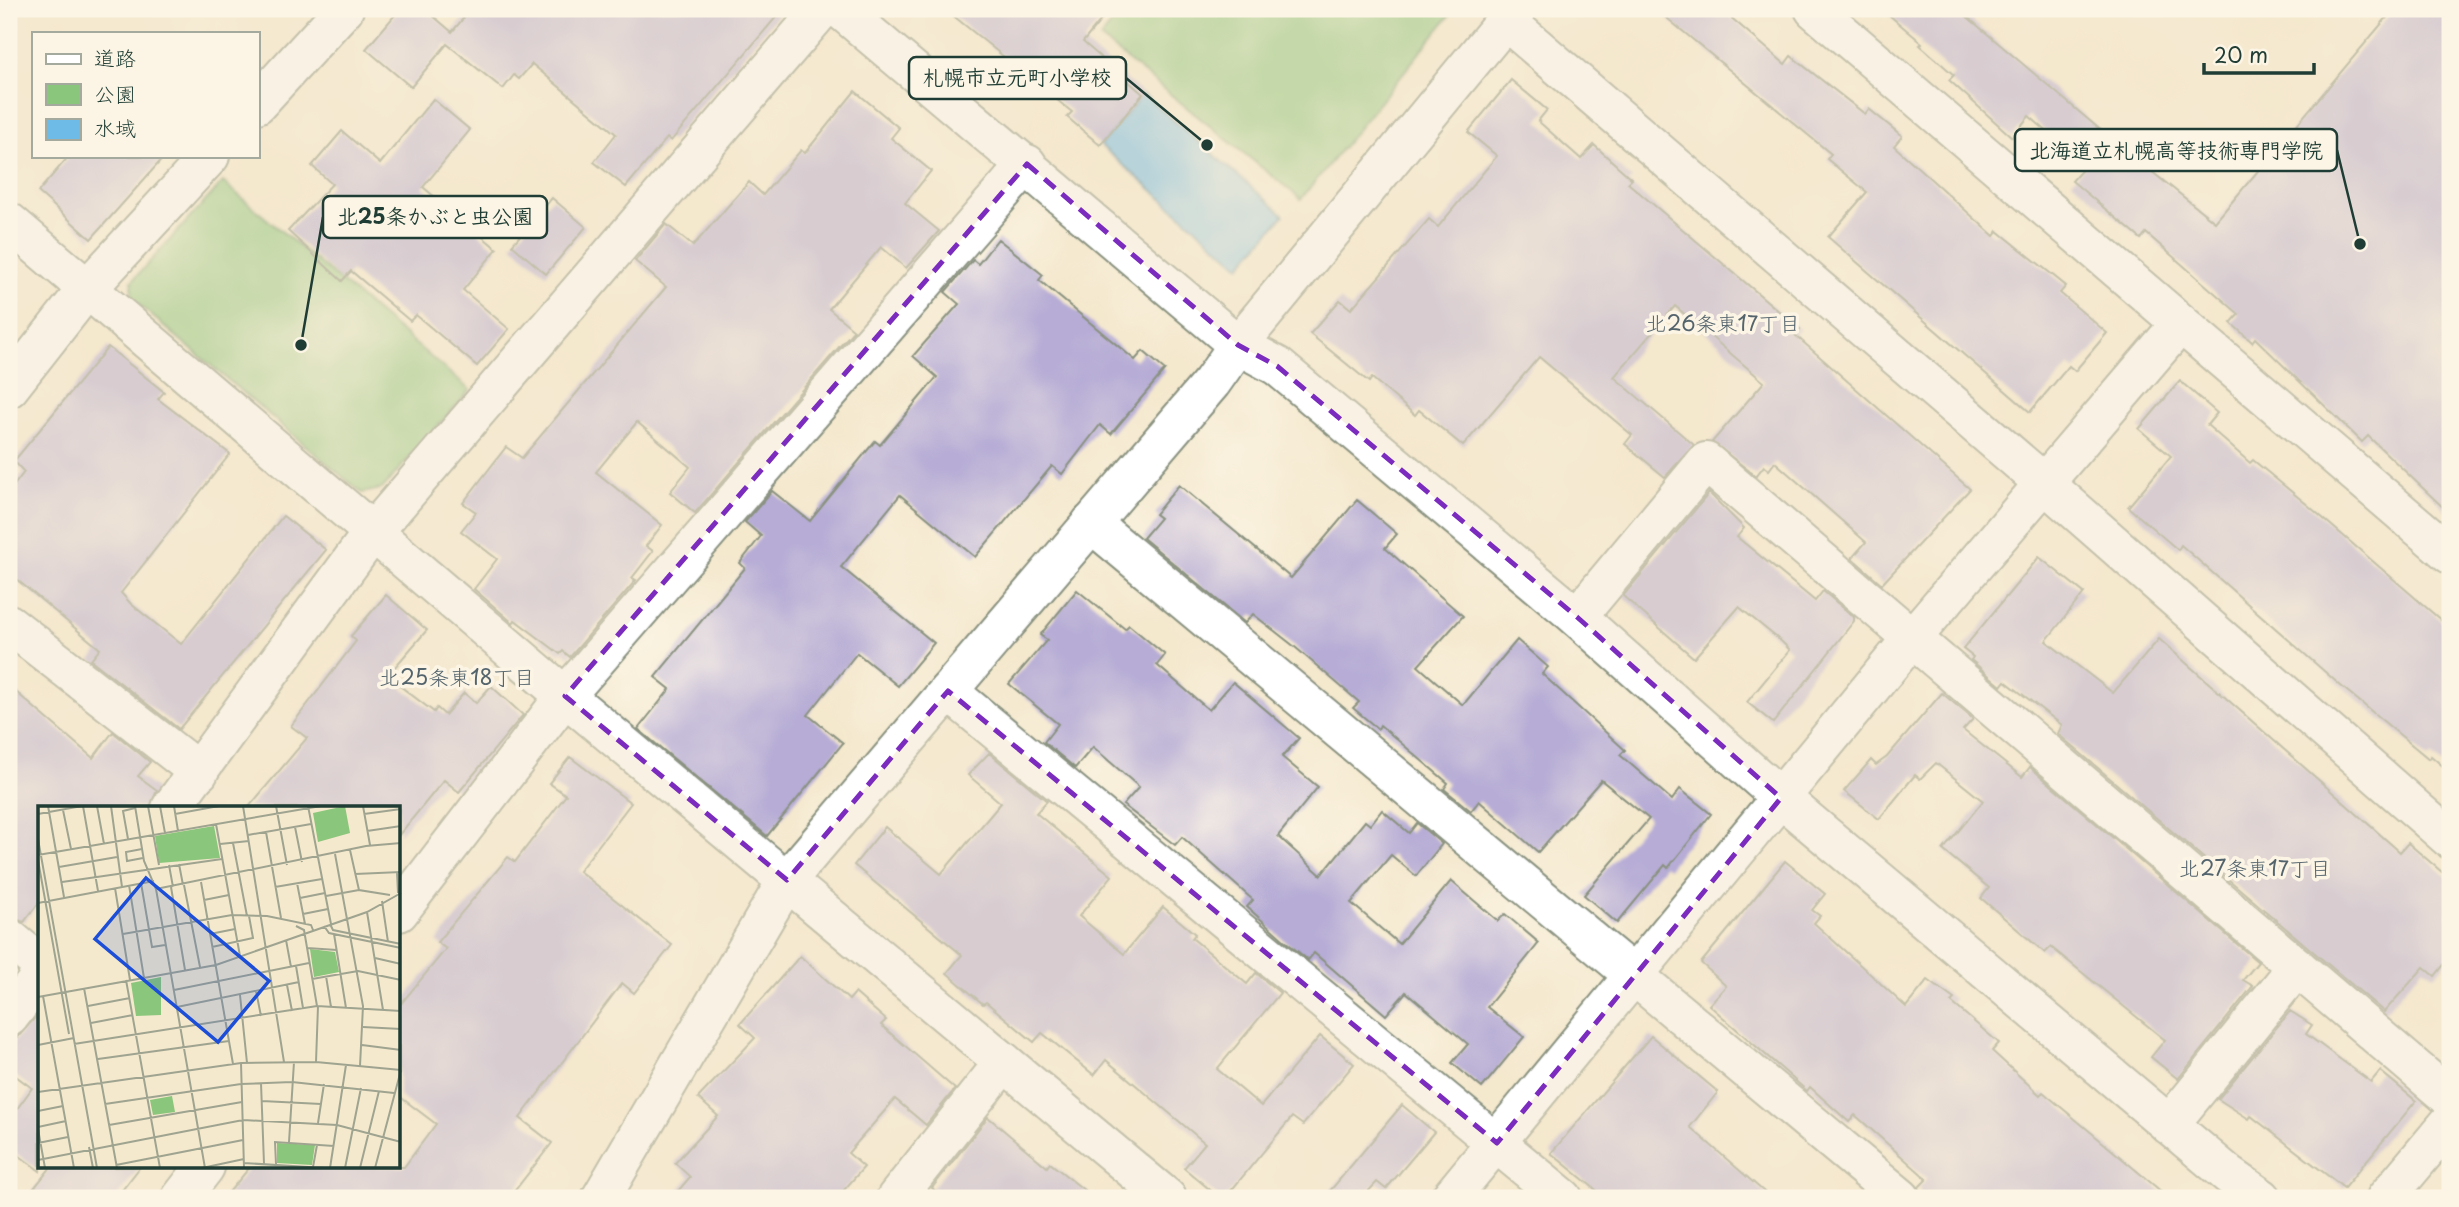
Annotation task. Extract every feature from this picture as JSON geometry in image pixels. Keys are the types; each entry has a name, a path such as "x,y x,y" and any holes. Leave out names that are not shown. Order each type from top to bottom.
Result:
{"street":[{"path":"259,102 344,9"},
{"path":"173,806 372,534 822,9"},
{"path":"840,9 1027,164 1238,345 1278,366 1577,617 1781,798 2169,1125 2220,1187 2262,1198"},
{"path":"1814,9 2450,554"},
{"path":"601,1198 787,880 1212,382 1238,345 1510,15 2450,839"},
{"path":"9,388 86,290 208,158"},
{"path":"401,909 565,696 1027,164"},
{"path":"9,222 372,534 1004,1062 1159,1196"},
{"path":"1450,1198 1912,638 2180,324"},
{"path":"1577,617 1706,463 2450,1098"},
{"path":"1091,523 1901,1198"},
{"path":"9,624 199,772"},
{"path":"948,691 1563,1198"},
{"path":"9,938 38,962"},
{"path":"2169,1125 2297,967"},
{"path":"9,1017 38,980"},
{"path":"896,1198 1004,1062"},
{"path":"2386,1198 2450,1122"},
{"path":"181,1198 204,1168"}],"highlighted area":[{"path":"1027,164 1238,345 1277,366 1577,617 1781,798 1497,1143 948,691 787,880 565,696"}],"green space":[{"path":"1124,9 1455,9 1301,199 1100,38"},
{"path":"223,182 470,390 382,489 362,493 132,299 132,281"}],"water":[{"path":"1143,94 1284,215 1240,266 1100,145"}],"building":[{"path":"400,9 425,9 452,32 471,9 783,9 671,141 667,138 626,187 594,162 616,134 532,64 519,79 514,75 503,89 447,44 411,87 366,49"},
{"path":"945,9 1110,9 1083,42 1143,94 1100,145 1067,117 1072,112"},
{"path":"1656,9 1721,9 1785,64 1791,56 1865,114 1869,109 1902,136 1894,146 1994,236 1998,231 2066,286 2060,293 2107,333 2075,371 2069,366 2030,412 1828,237 1867,192 1827,159 1831,154"},
{"path":"1882,9 1958,9 2110,138 2115,132 2145,158 2141,163 2215,222 2394,9 2450,9 2450,514 2368,436 2362,442 2255,338 2252,342 2231,323 2239,314 2146,233 2141,239 2072,181 2086,165 2029,116 2012,137 1949,80 1954,75 1920,45 1922,43"},
{"path":"1511,80 1547,110 1538,121 1581,159 1594,145 1632,179 1628,183 1800,329 1795,335 1970,489 1882,584 1852,558 1866,542 1775,462 1769,470 1764,466 1756,476 1712,442 1764,382 1675,306 1614,377 1694,445 1665,477 1625,444 1632,435 1539,357 1463,446 1419,410 1415,415 1372,378 1369,382 1310,334 1340,300 1351,309 1429,219 1438,227 1497,156 1468,132"},
{"path":"855,91 899,128 891,138 931,171 905,203 939,231 906,268 881,247 829,309 854,330 695,513 670,492 690,467 637,422 596,472 662,525 646,546 653,551 632,578 636,580 570,657 563,651 560,654 515,620 513,623 474,589 497,559 461,531 476,512 463,503 506,447 522,458 666,287 635,261 666,224 693,246 749,182 763,195 801,150 805,153"},
{"path":"433,99 470,130 423,187 497,249 463,290 509,329 477,366 416,315 410,321 351,271 342,281 288,231 332,184 312,166 342,131 380,164"},
{"path":"67,158 163,158 91,239 38,192"},
{"path":"552,198 586,227 546,274 512,245"},
{"path":"998,239 1043,275 1039,280 1135,360 1143,351 1165,370 1111,434 1100,425 1062,474 1052,466 975,557 900,495 841,567 934,643 898,686 857,653 808,715 843,743 767,836 638,729 670,689 655,677 745,568 740,563 761,536 745,522 772,491 810,521 875,441 880,445 937,377 913,356 959,304 945,292 973,260 978,264"},
{"path":"108,347 164,392 158,399 230,454 121,593 131,604 181,644 283,516 326,550 179,729 91,660 100,649 9,573 9,492 24,472 14,461"},
{"path":"2180,381 2217,413 2207,425 2250,463 2253,460 2310,507 2450,628 2450,772 2431,756 2429,759 2341,686 2181,545 2178,550 2128,507 2171,456 2139,429"},
{"path":"1179,485 1291,578 1357,500 1397,534 1385,548 1463,616 1418,666 1463,705 1517,640 1548,667 1542,674 1625,750 1620,755 1672,800 1680,789 1711,814 1668,868 1665,865 1617,923 1584,895 1649,819 1601,780 1538,852 1479,801 1471,811 1444,789 1448,783 1380,725 1378,729 1353,708 1359,702 1295,647 1253,614 1245,623 1143,538 1160,518 1155,514"},
{"path":"1709,493 1744,528 1737,537 1815,601 1823,591 1854,617 1854,621 1773,723 1747,702 1790,650 1782,642 1739,607 1694,658 1623,596"},
{"path":"2039,557 2084,593 2046,641 2113,693 2159,639 2400,852 2408,843 2450,879 2450,957 2435,976 2424,967 2384,1012 2058,734 2062,725 2005,681 2001,686 1971,660 1973,657 1963,649"},
{"path":"1077,590 1125,629 1129,625 1165,655 1157,665 1209,710 1233,682 1299,738 1282,757 1318,787 1278,836 1321,875 1365,821 1370,825 1382,810 1409,833 1417,823 1442,844 1416,876 1391,855 1351,903 1399,944 1451,881 1498,921 1505,914 1539,943 1487,1007 1524,1037 1482,1088 1452,1063 1468,1044 1406,992 1386,1015 1314,953 1308,960 1284,940 1247,907 1253,900 1182,837 1175,845 1123,805 1139,787 1093,747 1075,768 1044,742 1058,724 1009,684 1047,640 1040,635"},
{"path":"386,595 427,630 387,676 434,712 437,708 445,715 464,693 476,703 491,686 523,715 459,792 444,780 401,833 401,806 250,806 307,738 291,726 356,641 351,636"},
{"path":"9,686 93,758 113,732 150,762 138,776 157,790 151,806 38,806 38,904 24,922 9,917"},
{"path":"1942,693 1973,719 1963,730 2022,777 2030,767 2258,962 2243,980 2253,986 2178,1079 2151,1057 2165,1040 2051,947 2045,953 1981,898 1989,888 1943,850 1983,801 1936,763 1920,779 1915,775 1879,819 1844,791 1871,760 1876,765 1887,757"},
{"path":"989,753 1047,801 1036,813 1112,876 1079,916 1124,954 1163,907 1195,934 1192,938 1247,984 1256,973 1280,993 1217,1069 1261,1106 1320,1036 1354,1064 1303,1125 1292,1117 1225,1198 1220,1198 1184,1168 1205,1143 1106,1060 1094,1075 1042,1033 1034,1042 986,1002 983,1004 947,973 962,955 854,865 885,827 941,874 1001,803 968,775"},
{"path":"570,757 631,803 579,871 672,945 634,993 622,983 520,1118 552,1143 509,1198 224,1198 249,1168 404,1167 436,1124 401,1098 401,1004 446,949 437,942 508,857 515,862 566,795 549,783"},
{"path":"1785,861 1825,894 1812,910 1820,916 1814,923 1906,1007 1928,980 1954,999 1951,1002 1999,1043 1992,1051 2040,1095 2043,1092 2169,1198 1922,1198 1919,1187 1927,1179 1855,1115 1849,1122 1810,1087 1807,1091 1709,1005 1726,986 1701,963"},
{"path":"800,956 849,1000 855,993 886,1020 881,1025 955,1089 926,1125 895,1099 848,1153 864,1167 837,1198 672,1198 690,1177 675,1163 718,1116 698,1098 755,1038 740,1024"},
{"path":"2290,1011 2312,1025 2306,1034 2371,1082 2380,1071 2416,1101 2344,1188 2251,1116 2249,1119 2218,1099"},
{"path":"38,1014 40,1171 9,1148 9,1120 32,1088 9,1071 9,1047"},
{"path":"1651,1036 1718,1092 1690,1127 1771,1198 1606,1198 1551,1153"},
{"path":"1402,1105 1434,1132 1386,1189 1377,1182 1362,1198 1324,1198"},
{"path":"988,1117 1047,1167 1050,1163 1094,1198 943,1198 932,1188"},
{"path":"50,1168 139,1168 116,1198 26,1198"}],"place":[{"name":"札幌市立元町小学校","path":"1207,145"},
{"name":"北海道立札幌高等技術専門学院","path":"2360,244"},
{"name":"北25条かぶと虫公園","path":"301,345"}],"district":[{"name":"北26条東17丁目","path":"1723,324"},
{"name":"北25条東18丁目","path":"457,678"},
{"name":"北27条東17丁目","path":"2255,869"}]}
